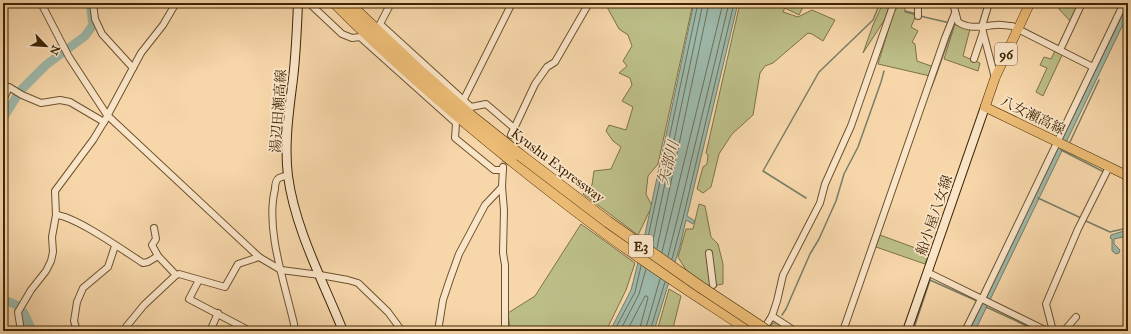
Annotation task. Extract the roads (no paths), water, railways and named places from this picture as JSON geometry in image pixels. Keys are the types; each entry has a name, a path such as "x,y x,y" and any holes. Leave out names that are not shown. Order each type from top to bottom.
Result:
{"highway":[{"name":"Kyushu Expressway","path":"341,4 421,72 468,119 604,231 751,331"},
{"name":"Kyushu Expressway","path":"517,159 699,286 767,331"}],"main road":[{"name":"湯辺田瀬高線","path":"298,3 295,54 287,129 288,176 298,218 343,331"},
{"name":"八女瀬高線","path":"1030,3 995,78 985,107 1128,176"},
{"name":"船小屋八女線","path":"906,331 985,107"}],"street":[{"path":"40,3 68,57 107,115 259,257 281,270 320,275 358,283 388,312 402,331"},
{"path":"93,3 95,19 102,34 133,68"},
{"path":"21,331 18,312 50,261 53,252 52,237 56,215 55,191 104,122 141,53 163,25 176,3"},
{"path":"309,3 342,34 352,38 360,38 456,123 455,138 494,170 503,169 502,187 504,210 502,253 505,265 505,331"},
{"path":"391,3 380,24 463,101 471,107 486,104 514,128"},
{"path":"463,101 512,3"},
{"path":"511,135 535,84 547,67 555,62 589,3"},
{"path":"762,331 772,316 778,301 783,275 820,203 828,178 851,126 894,3"},
{"path":"918,3 918,16"},
{"path":"953,3 958,22 964,27 982,29 998,25 1012,26 1093,67"},
{"path":"974,59 989,3"},
{"path":"1060,50 1082,3"},
{"path":"965,331 1061,144 1093,67 1124,3"},
{"path":"843,331 950,22 955,13"},
{"path":"982,29 995,78"},
{"path":"3,100 9,87 22,95 41,102 60,100 70,102 104,122"},
{"path":"1053,331 1046,304 1078,229 1109,168"},
{"path":"288,176 280,178 276,181 272,210 273,234 295,331"},
{"path":"438,331 443,300 459,254 485,205 502,187"},
{"path":"56,215 63,216 97,234 143,263 148,262 158,256"},
{"path":"154,228 156,239 152,245 158,256 176,275"},
{"path":"68,331 77,331 74,321 77,302 83,288 108,267 116,246"},
{"path":"709,253 713,285"},
{"path":"126,331 126,327 144,305 176,275 179,274 225,287 238,264 259,257"},
{"path":"927,272 1047,331"},
{"path":"199,280 189,299 250,331"},
{"path":"210,331 218,313"},
{"path":"772,316 795,331"},
{"path":"1064,331 1076,317"}],"water":[{"name":"矢部川","path":"694,3 738,3 687,216 695,221 693,224 686,220 680,246 654,331 610,331 631,290 644,239"},
{"path":"1128,3 1128,14 975,331 969,331"},
{"path":"1124,231 1126,233 1123,237 1114,239 1114,244 1120,250 1119,253 1116,254 1112,251 1111,235"}],"waterway":[{"path":"3,118 20,91 46,65 85,36 93,25 90,3"},
{"path":"806,198 763,171 819,72 873,20 880,3"},
{"path":"905,11 917,14"},
{"path":"920,16 950,23"},
{"path":"931,88 955,22"},
{"path":"782,315 836,201 844,174 858,147 884,71"},
{"path":"1070,142 1099,80"},
{"path":"1061,150 1104,172"},
{"path":"1038,198 1081,218"},
{"path":"1086,221 1110,232 1123,229 1128,219"},
{"path":"913,331 930,280 977,301"},
{"path":"3,301 10,302 19,307 25,315 32,331"},
{"path":"1043,304 1046,314"},
{"path":"986,307 1038,331"},
{"path":"706,331 713,329"}],"tunnel":[{"path":"503,167 511,135"}]}
